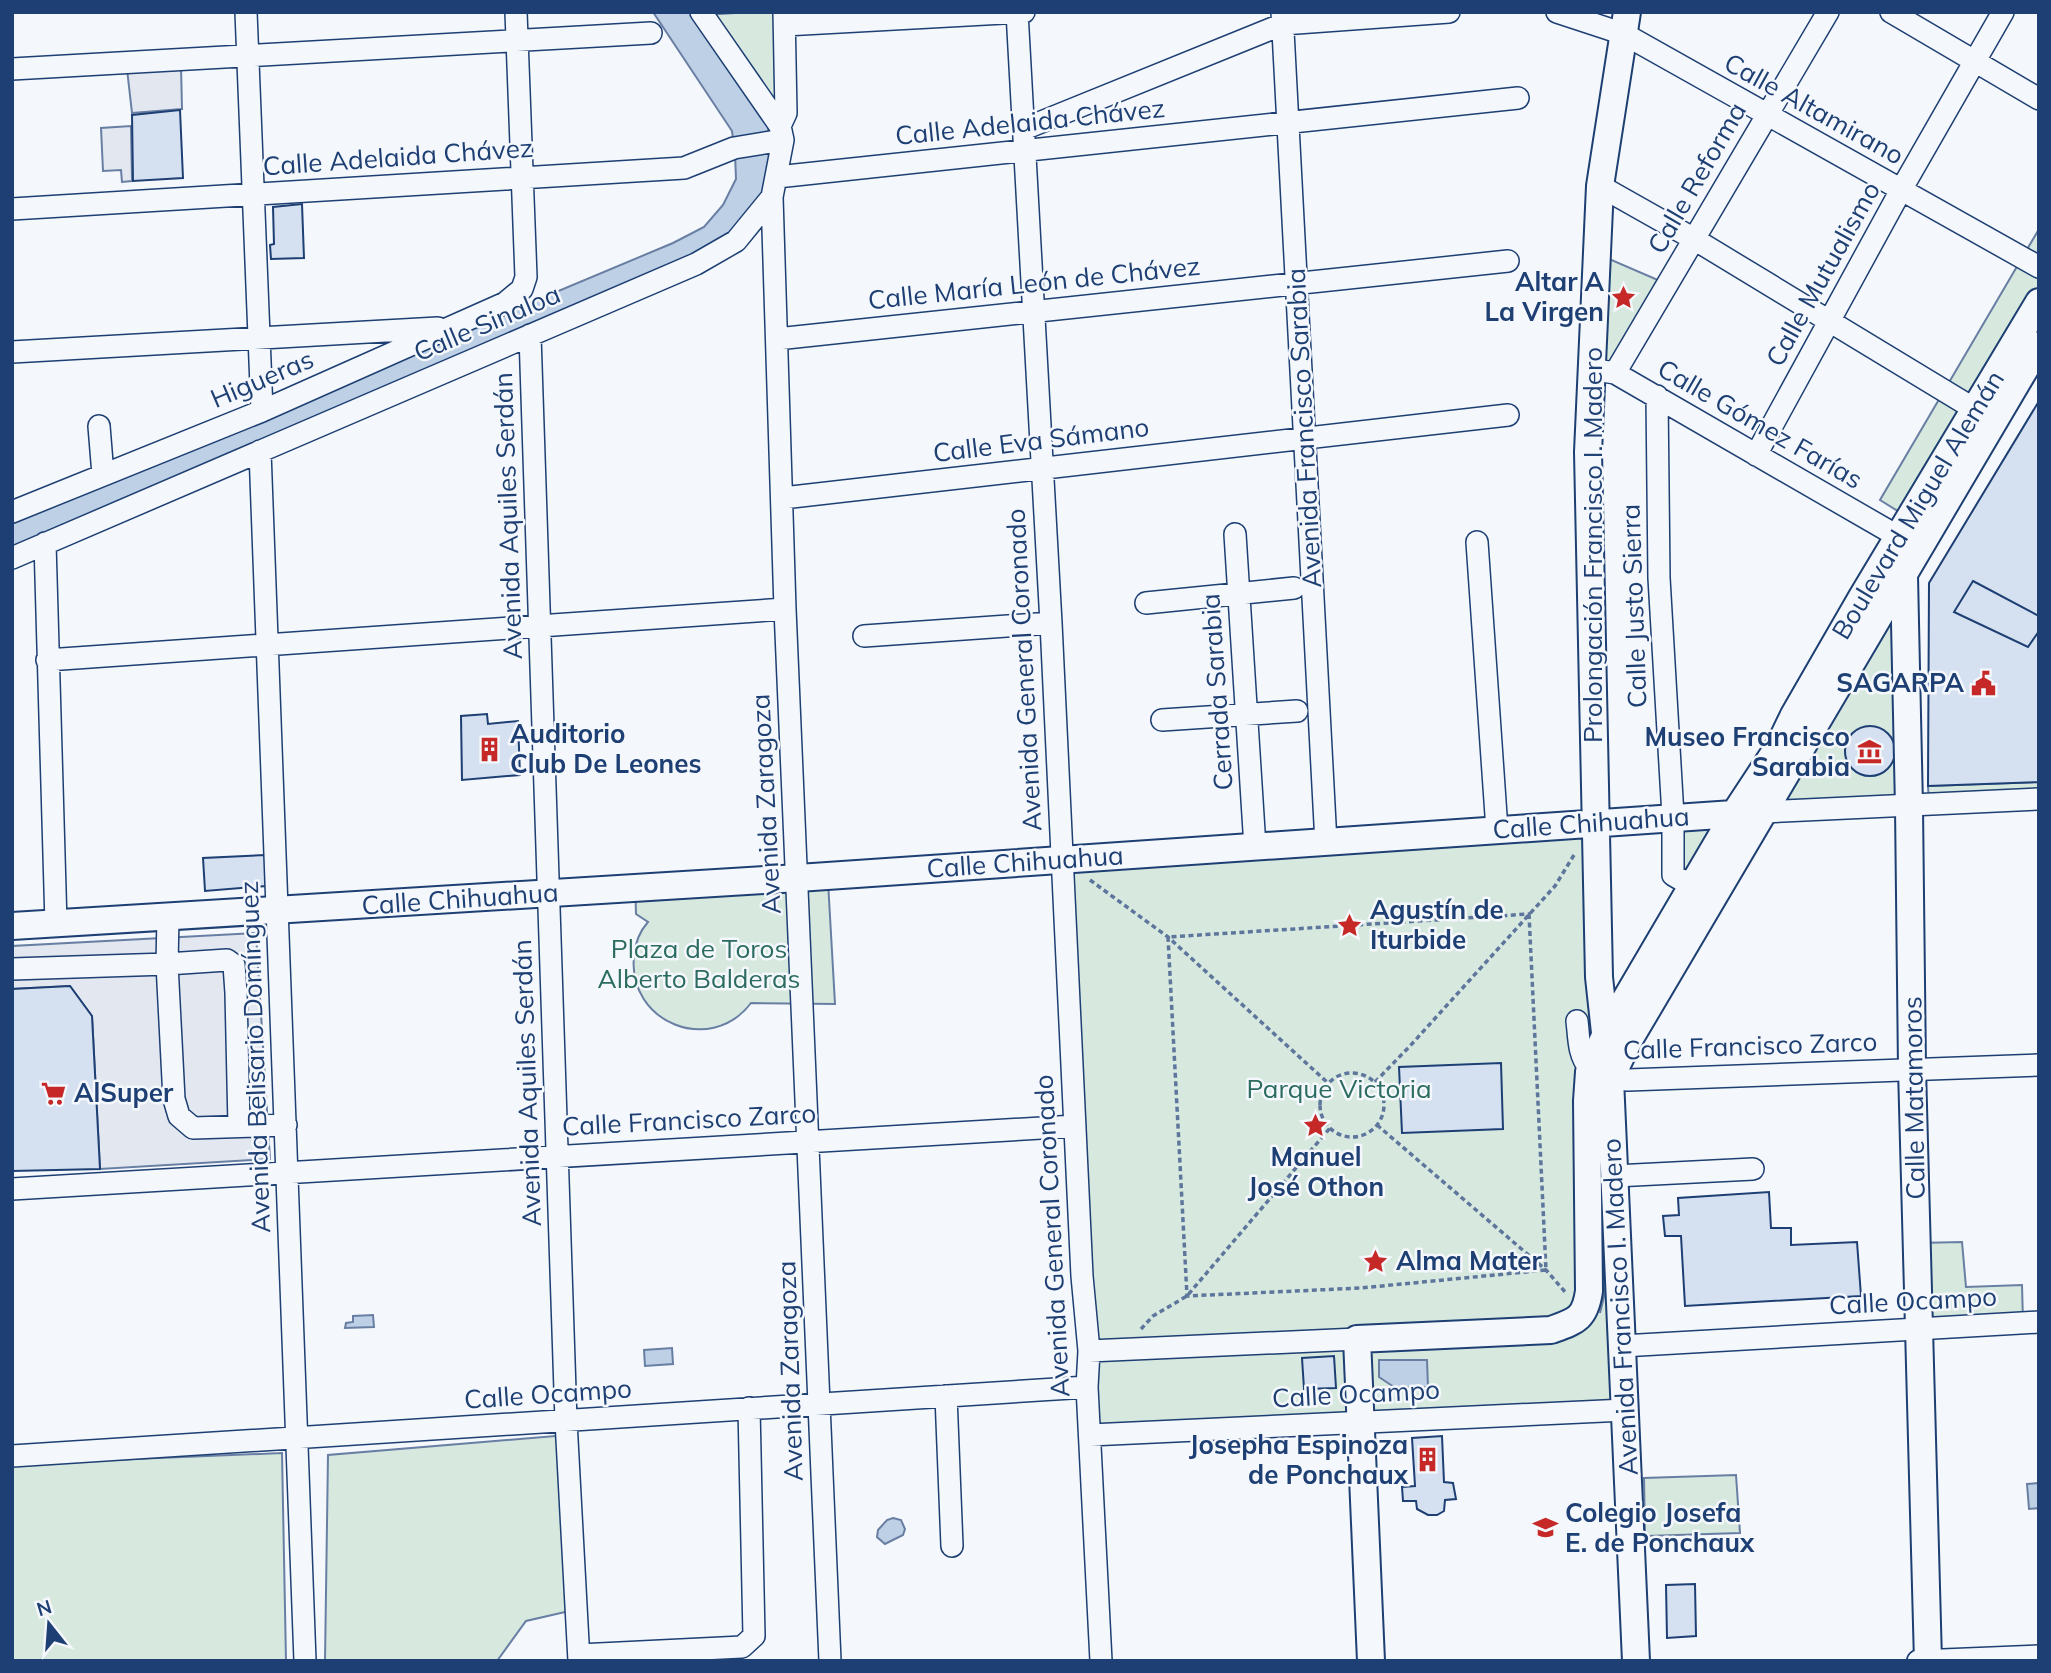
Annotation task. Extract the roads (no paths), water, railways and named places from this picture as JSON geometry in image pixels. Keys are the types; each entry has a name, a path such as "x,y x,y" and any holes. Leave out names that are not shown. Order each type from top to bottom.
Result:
{"main road":[{"name":"Prolongación Francisco I. Madero","path":"1607,1031 1599,977 1588,452 1603,371 1600,186 1625,23"},
{"name":"Boulevard Miguel Alemán","path":"1600,1075 1607,1031 1735,813 1779,746 1794,715 2039,302"},
{"name":"Boulevard Miguel Alemán","path":"1600,1075 1629,1040 2039,345"},
{"name":"Calle Matamoros","path":"1899,537 1899,561 1904,576 1912,1069 1928,1661"},
{"path":"1679,816 1726,801 1736,794 1765,756 1779,746"},
{"name":"Calle Chihuahua","path":"12,926 798,878 1763,812"},
{"path":"1371,1661 1357,1339 1551,1330 1585,1312 1589,1291 1586,1130 1600,1075"},
{"name":"Avenida Francisco I. Madero","path":"1600,1075 1615,1176 1636,1661"}],"street":[{"path":"246,12 262,411"},
{"path":"516,12 523,177"},
{"path":"701,12 778,136"},
{"name":"Avenida General Coronado","path":"1017,12 1051,623 1082,1276 1089,1351 1087,1387 1101,1661"},
{"path":"774,187 778,136 786,113 784,19 1024,12"},
{"path":"1024,140 1283,18 1449,12"},
{"name":"Calle Altamirano","path":"1557,12 1625,23 1767,115 2039,267"},
{"name":"Calle Reforma","path":"1603,371 1694,239 1828,12"},
{"path":"1891,12 2039,99"},
{"name":"Calle Mutualismo","path":"1756,455 1901,190 2003,12"},
{"name":"Avenida Francisco Sarabia","path":"1283,18 1326,843"},
{"path":"12,69 651,33"},
{"name":"Calle Adelaida Chávez","path":"774,187 1024,140 1288,123 1518,99"},
{"name":"Calle Adelaida Chávez","path":"12,209 684,168 734,148 778,136"},
{"name":"Higueras","path":"12,512 262,411 505,303 522,289 526,277 523,177"},
{"path":"1600,186 1694,239 1976,410"},
{"name":"Calle Sinaloa","path":"12,558 696,264 736,241 774,187"},
{"name":"Avenida Zaragoza","path":"774,187 785,609 830,1661"},
{"name":"Calle María León de Chávez","path":"777,339 1507,261"},
{"path":"12,352 451,327"},
{"name":"Avenida Aquiles Serdán","path":"530,335 566,1421 579,1658"},
{"name":"Calle Gómez Farías","path":"1603,371 1657,396 1899,537"},
{"name":"Calle Justo Sierra","path":"1657,396 1659,578 1679,816 1673,875 1692,886"},
{"name":"Calle Eva Sámano","path":"783,498 1508,415"},
{"path":"99,426 103,475"},
{"name":"Avenida Belisario Domínguez","path":"260,451 305,1661"},
{"path":"12,495 38,501"},
{"name":"Cerrada Sarabia","path":"1235,534 1255,847"},
{"path":"1477,542 1497,830"},
{"path":"46,543 56,924"},
{"path":"1146,603 1294,588"},
{"path":"47,660 785,609"},
{"path":"864,636 1051,623"},
{"path":"1162,720 1297,711"},
{"name":"Calle Chihuahua","path":"1763,812 2039,799"},
{"path":"168,917 167,964 174,1099 180,1116 193,1128 286,1125"},
{"path":"12,969 227,960 234,965 239,1126"},
{"path":"1577,1021 1585,1063 1600,1075"},
{"name":"Calle Francisco Zarco","path":"1600,1075 1628,1080 2039,1065"},
{"name":"Calle Francisco Zarco","path":"12,1189 1075,1126"},
{"path":"1615,1176 1753,1169"},
{"name":"Calle Ocampo","path":"1622,1346 2039,1322"},
{"path":"1089,1351 1357,1339"},
{"name":"Calle Ocampo","path":"12,1455 1087,1387"},
{"path":"946,1396 953,1546"},
{"path":"579,1658 742,1647 754,1636 749,1408"},
{"name":"Calle Ocampo","path":"1090,1435 1625,1410"},
{"path":"1919,1661 2039,1656"}],"water":[{"path":"653,12 694,12 768,127 769,179 759,200 717,247 12,551 12,520 673,243 704,227 723,205 736,179 732,131"},
{"path":"373,1315 374,1327 345,1328 346,1323 353,1322 353,1316"},
{"path":"672,1348 673,1364 645,1366 644,1350"},
{"path":"1379,1360 1427,1360 1428,1387 1394,1387 1379,1377"},
{"path":"2039,1483 2039,1508 2029,1509 2027,1484"},
{"path":"887,1520 901,1520 905,1529 903,1535 885,1544 877,1537 878,1530"}],"place":[{"name":"Altar A La Virgen","path":"1624,297"},
{"name":"SAGARPA","path":"1984,683"},
{"name":"Auditorio Club De Leones","path":"490,749"},
{"name":"Museo Francisco Sarabia","path":"1870,752"},
{"name":"Agustín de Iturbide","path":"1350,925"},
{"name":"AlSuper","path":"54,1093"},
{"name":"Manuel José Othon","path":"1316,1125"},
{"name":"Alma Mater","path":"1376,1261"},
{"name":"Josepha Espinoza de Ponchaux","path":"1428,1460"},
{"name":"Colegio Josefa E. de Ponchaux","path":"1545,1528"}],"park label":[{"name":"Plaza de Toros Alberto Balderas","path":"699,964"},
{"name":"Parque Victoria","path":"1339,1089"}]}
